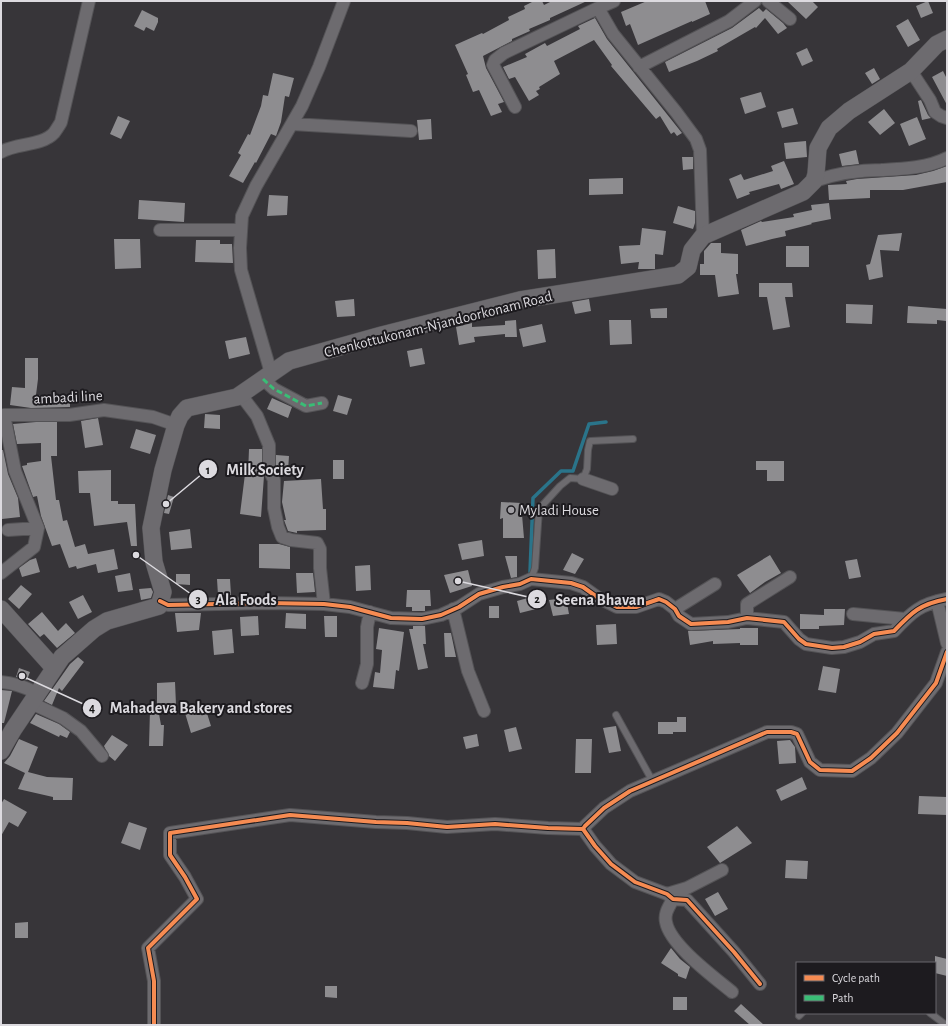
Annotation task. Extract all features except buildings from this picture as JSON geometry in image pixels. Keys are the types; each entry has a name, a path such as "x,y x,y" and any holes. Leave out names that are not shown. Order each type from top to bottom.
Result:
{"main road":[{"path":"703,236 803,192 814,181 818,148 829,128 849,111 911,71 938,44 947,39"},
{"name":"Chenkottukonam-Njandoorkonam Road","path":"160,601 163,592 154,562 151,528 163,470 176,425 180,416 187,408 237,397 289,361 382,335 520,300 678,275 688,267 692,250 703,236"},
{"path":"1,751 13,730 62,657 94,629 108,621 159,606 160,601"},
{"path":"1,609 54,668"}],"street":[{"path":"1,152 17,145 43,140 53,134 61,122 89,1"},
{"path":"322,403 306,406 274,388 267,376 241,270 240,248 242,216 256,186 292,124 319,67 344,1"},
{"path":"515,107 493,65 495,60 504,53 614,1"},
{"path":"639,67 729,21 755,1"},
{"path":"768,1 790,19"},
{"path":"598,8 613,34 696,139 700,150 703,236"},
{"path":"911,71 930,100 935,112 947,118"},
{"path":"292,124 411,131"},
{"path":"814,181 829,176 917,167 947,158"},
{"path":"160,230 241,230"},
{"path":"241,395 257,416 269,445 269,469 274,480 274,508 282,537 291,540 317,543 320,549 320,568 324,604"},
{"name":"ambadi line","path":"38,528 15,471 4,415 69,415 104,410 153,417 176,425"},
{"path":"583,479 612,488"},
{"path":"1,573 34,547 38,528 8,530"},
{"path":"747,618 747,604 790,577"},
{"path":"160,601 168,605 267,603 324,604 350,607 391,618 422,619 441,615 453,610 479,594 520,584 531,579 571,583 583,587 597,597 617,607 636,607 659,599 675,609 679,616 691,624 728,622 747,618 784,622 799,639 806,644 832,648 844,647 860,642 874,634 894,632 905,619 920,607 942,600 947,644"},
{"path":"675,609 715,584"},
{"path":"453,610 468,671 484,711"},
{"path":"362,682 367,664 367,627 370,612"},
{"path":"853,614 905,619"},
{"path":"584,829 585,826 604,808 630,792 767,732 791,732 797,734 810,762 820,770 852,771 872,758 897,733 936,683 947,652"},
{"path":"1,682 10,682 24,687 34,698 81,731 102,756"},
{"path":"154,1025 154,981 148,948 198,899 170,855 170,833 290,815 447,827 495,824 584,829"},
{"path":"584,829 595,846 611,864 635,882 670,896 687,900 734,952 760,984"},
{"path":"670,896 722,870"},
{"path":"670,896 666,912 666,923 671,935 691,957 732,992"}],"lane":[{"path":"531,579 535,568 539,509 560,486 570,478 583,479 587,469 590,440 634,439"},
{"path":"616,715 653,782"},
{"path":"931,1014 946,1025"}],"waterway":[{"path":"530,572 533,498 561,471 573,471 589,424 606,422"}],"marked path":[{"path":"263,379 274,389 306,406 322,403"}],"cycle path":[{"path":"160,601 168,605 267,603 324,604 350,607 391,618 422,619 441,615 459,607 479,594 520,584 531,579 571,583 583,587 597,597 617,607 636,607 659,599 675,609 679,616 691,624 728,622 747,618 784,622 799,639 806,644 832,648 844,647 860,642 874,634 894,631 906,619 923,606 947,599"},
{"path":"760,984 734,952 687,900 673,899 667,894 635,882 611,864 595,846 583,829 604,808 630,791 767,732 791,732 797,734 810,762 820,770 852,771 871,758 897,733 936,683 947,652"},
{"path":"154,1025 154,981 148,948 197,899 185,877 170,855 170,833 290,815 447,827 495,824 583,829"}],"place":[{"name":"Milk Society","path":"166,504"},
{"name":"Myladi House","path":"511,510"},
{"name":"Ala Foods","path":"136,555"},
{"name":"Seena Bhavan","path":"458,581"},
{"name":"Mahadeva Bakery and stores","path":"22,676"}]}
